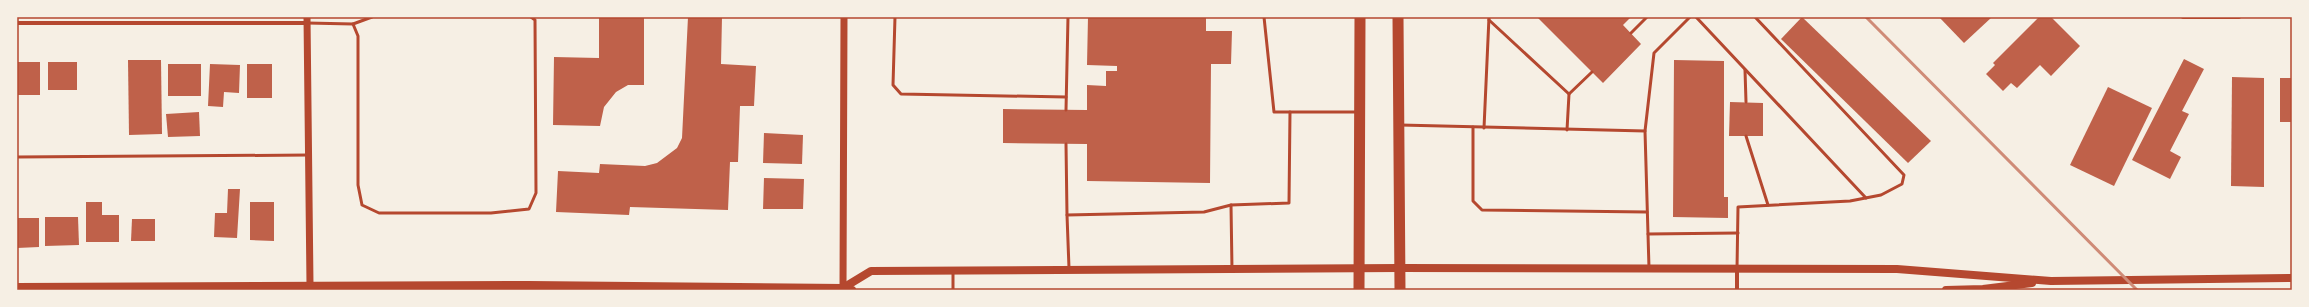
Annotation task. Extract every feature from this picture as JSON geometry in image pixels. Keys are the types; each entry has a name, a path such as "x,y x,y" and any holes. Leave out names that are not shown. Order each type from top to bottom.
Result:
{"highway":[{"path":"1359,290 1360,17"},
{"path":"1398,17 1400,290"}],"main road":[{"path":"843,289 871,271 953,270 1232,270 1399,268 1897,269 2051,281 2292,278"},
{"path":"1946,290 1983,289 2051,281"},
{"path":"17,287 529,287 852,290"}],"street":[{"path":"843,289 844,17"},
{"path":"2183,17 2239,17"},
{"path":"17,23 307,20 310,288"},
{"path":"1737,269 1737,290"}],"lane":[{"path":"307,20 353,24 372,17"},
{"path":"353,24 358,36 358,185 362,205 379,213 491,213 529,209 536,193 535,20 531,17"},
{"path":"895,17 893,86 901,94 1066,97"},
{"path":"1066,110 1068,17"},
{"path":"1264,17 1274,112 1359,112"},
{"path":"1631,33 1647,17"},
{"path":"1649,269 1645,131 1654,53 1690,17"},
{"path":"1696,17 1866,198"},
{"path":"1737,269 1738,207 1850,201 1866,198 1881,195 1902,184 1904,175 1755,17"},
{"path":"1489,19 1569,94"},
{"path":"1484,128 1489,19"},
{"path":"1745,70 1746,102"},
{"path":"1566,130 1569,94 1592,72"},
{"path":"1067,215 1204,212 1231,205 1289,203 1290,112"},
{"path":"1398,125 1645,131"},
{"path":"1473,127 1472,200 1482,210 1647,212"},
{"path":"1746,136 1768,205"},
{"path":"1066,144 1069,270"},
{"path":"17,157 309,155"},
{"path":"1231,205 1232,270"},
{"path":"1648,234 1738,233"},
{"path":"953,270 953,290"}],"building":[{"path":"599,17 644,17 644,85 628,85 616,92 604,107 600,126 553,125 554,57 599,58"},
{"path":"688,17 722,17 721,64 756,66 754,106 740,106 738,162 730,162 728,210 630,207 629,215 556,212 558,171 599,173 600,164 645,166 657,163 677,148 682,138"},
{"path":"1088,17 1206,17 1206,31 1232,31 1231,64 1211,64 1210,183 1087,181 1087,144 1003,143 1003,109 1087,110 1087,85 1106,86 1106,71 1117,71 1117,66 1087,65"},
{"path":"1537,17 1631,17 1623,25 1641,44 1603,83"},
{"path":"1802,17 1931,141 1908,163 1781,39"},
{"path":"1939,17 1992,17 1964,43"},
{"path":"2039,17 2051,17 2080,46 2051,76 2040,65 2017,88 2011,83 2003,91 1986,74 1995,65 1993,63"},
{"path":"2184,59 2204,69 2182,111 2189,114 2170,151 2181,157 2170,179 2132,160"},
{"path":"128,60 161,60 162,134 129,135"},
{"path":"1674,60 1724,61 1724,197 1728,197 1728,218 1673,217"},
{"path":"17,62 40,62 40,95 17,95"},
{"path":"48,62 77,62 77,90 48,90"},
{"path":"168,64 201,64 201,96 168,96"},
{"path":"210,64 240,65 239,93 224,92 223,107 208,106"},
{"path":"247,64 272,64 272,98 247,98"},
{"path":"2232,77 2264,78 2264,187 2231,186"},
{"path":"2280,78 2292,78 2292,122 2280,122"},
{"path":"2108,87 2152,108 2114,186 2070,165"},
{"path":"1730,102 1763,103 1763,136 1729,136"},
{"path":"199,112 200,136 168,137 166,114"},
{"path":"764,133 803,135 802,164 763,163"},
{"path":"764,178 804,179 803,209 763,209"},
{"path":"228,189 240,189 237,238 214,237 215,213 227,213"},
{"path":"86,202 102,202 102,215 119,215 119,242 86,242"},
{"path":"250,202 274,202 274,241 250,240"},
{"path":"45,217 78,217 79,245 45,246"},
{"path":"17,218 39,218 39,247 17,248"},
{"path":"132,219 155,219 155,241 131,241"}],"railway":[{"path":"1866,17 2137,290"}]}
